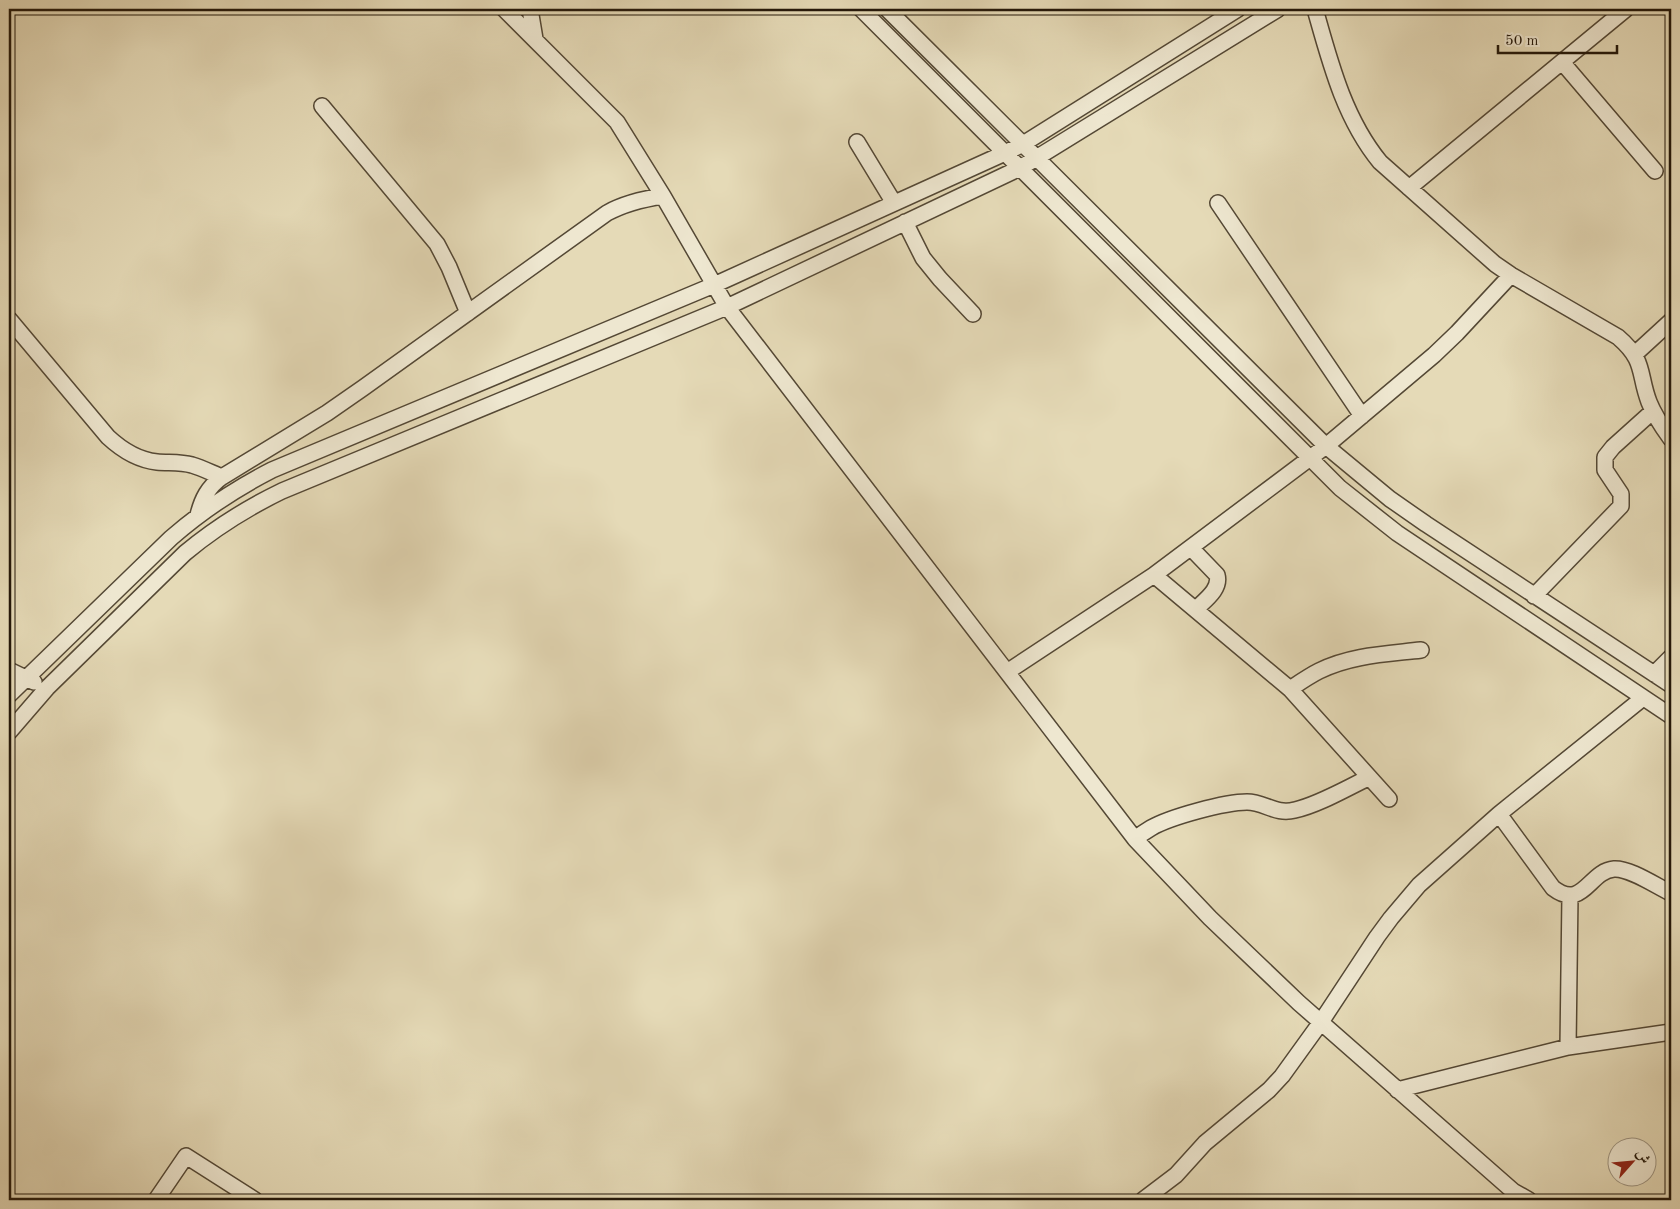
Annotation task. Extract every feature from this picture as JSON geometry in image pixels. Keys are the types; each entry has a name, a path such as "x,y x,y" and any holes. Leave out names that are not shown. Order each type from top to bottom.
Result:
{"street":[{"path":"504,9 617,122 728,307 1135,839 1210,918 1299,1003 1513,1191 1529,1200"},
{"path":"530,9 535,39"},
{"path":"861,9 1340,488 1397,533 1671,716"},
{"path":"887,9 1326,446 1390,498 1534,596 1671,685"},
{"path":"34,702 10,693 171,538 198,515 247,483 272,470 714,285 1006,153 1238,9"},
{"path":"9,732 46,688 185,553 241,512 282,491 728,307 1020,168 1278,9"},
{"path":"1315,9 1333,74 1368,148 1380,162 1477,249 1511,275 1618,338 1635,354 1653,411 1671,439"},
{"path":"1409,188 1626,9"},
{"path":"1562,62 1655,171"},
{"path":"322,106 433,238 449,267 468,313"},
{"path":"858,142 894,203"},
{"path":"198,515 205,495 222,477 334,408 607,213 620,205 663,196"},
{"path":"1218,203 1362,416"},
{"path":"904,222 923,258 973,314"},
{"path":"1007,672 1191,548 1326,446 1440,349 1511,275"},
{"path":"9,319 108,437 121,449 134,456 156,462 192,465 222,477"},
{"path":"1635,354 1671,321"},
{"path":"1534,596 1621,506 1621,494 1605,470 1606,457 1613,447 1653,411"},
{"path":"1191,548 1217,575 1218,580 1218,586 1196,609"},
{"path":"1154,574 1290,689 1368,778 1389,799"},
{"path":"1290,689 1318,671 1358,657 1421,650"},
{"path":"1654,674 1671,657"},
{"path":"9,670 46,688"},
{"path":"1143,1200 1176,1175 1205,1143 1269,1090 1291,1064 1321,1022 1390,918 1419,885 1499,814 1643,698"},
{"path":"1135,839 1150,828 1170,820 1232,804 1248,802 1264,805 1275,811 1295,810 1368,778"},
{"path":"1499,814 1553,888 1564,894 1570,895 1582,891 1599,875 1614,869 1628,871 1671,893"},
{"path":"1568,1047 1570,895"},
{"path":"1397,1090 1568,1047 1671,1032"},
{"path":"156,1200 186,1156 255,1200"}]}
